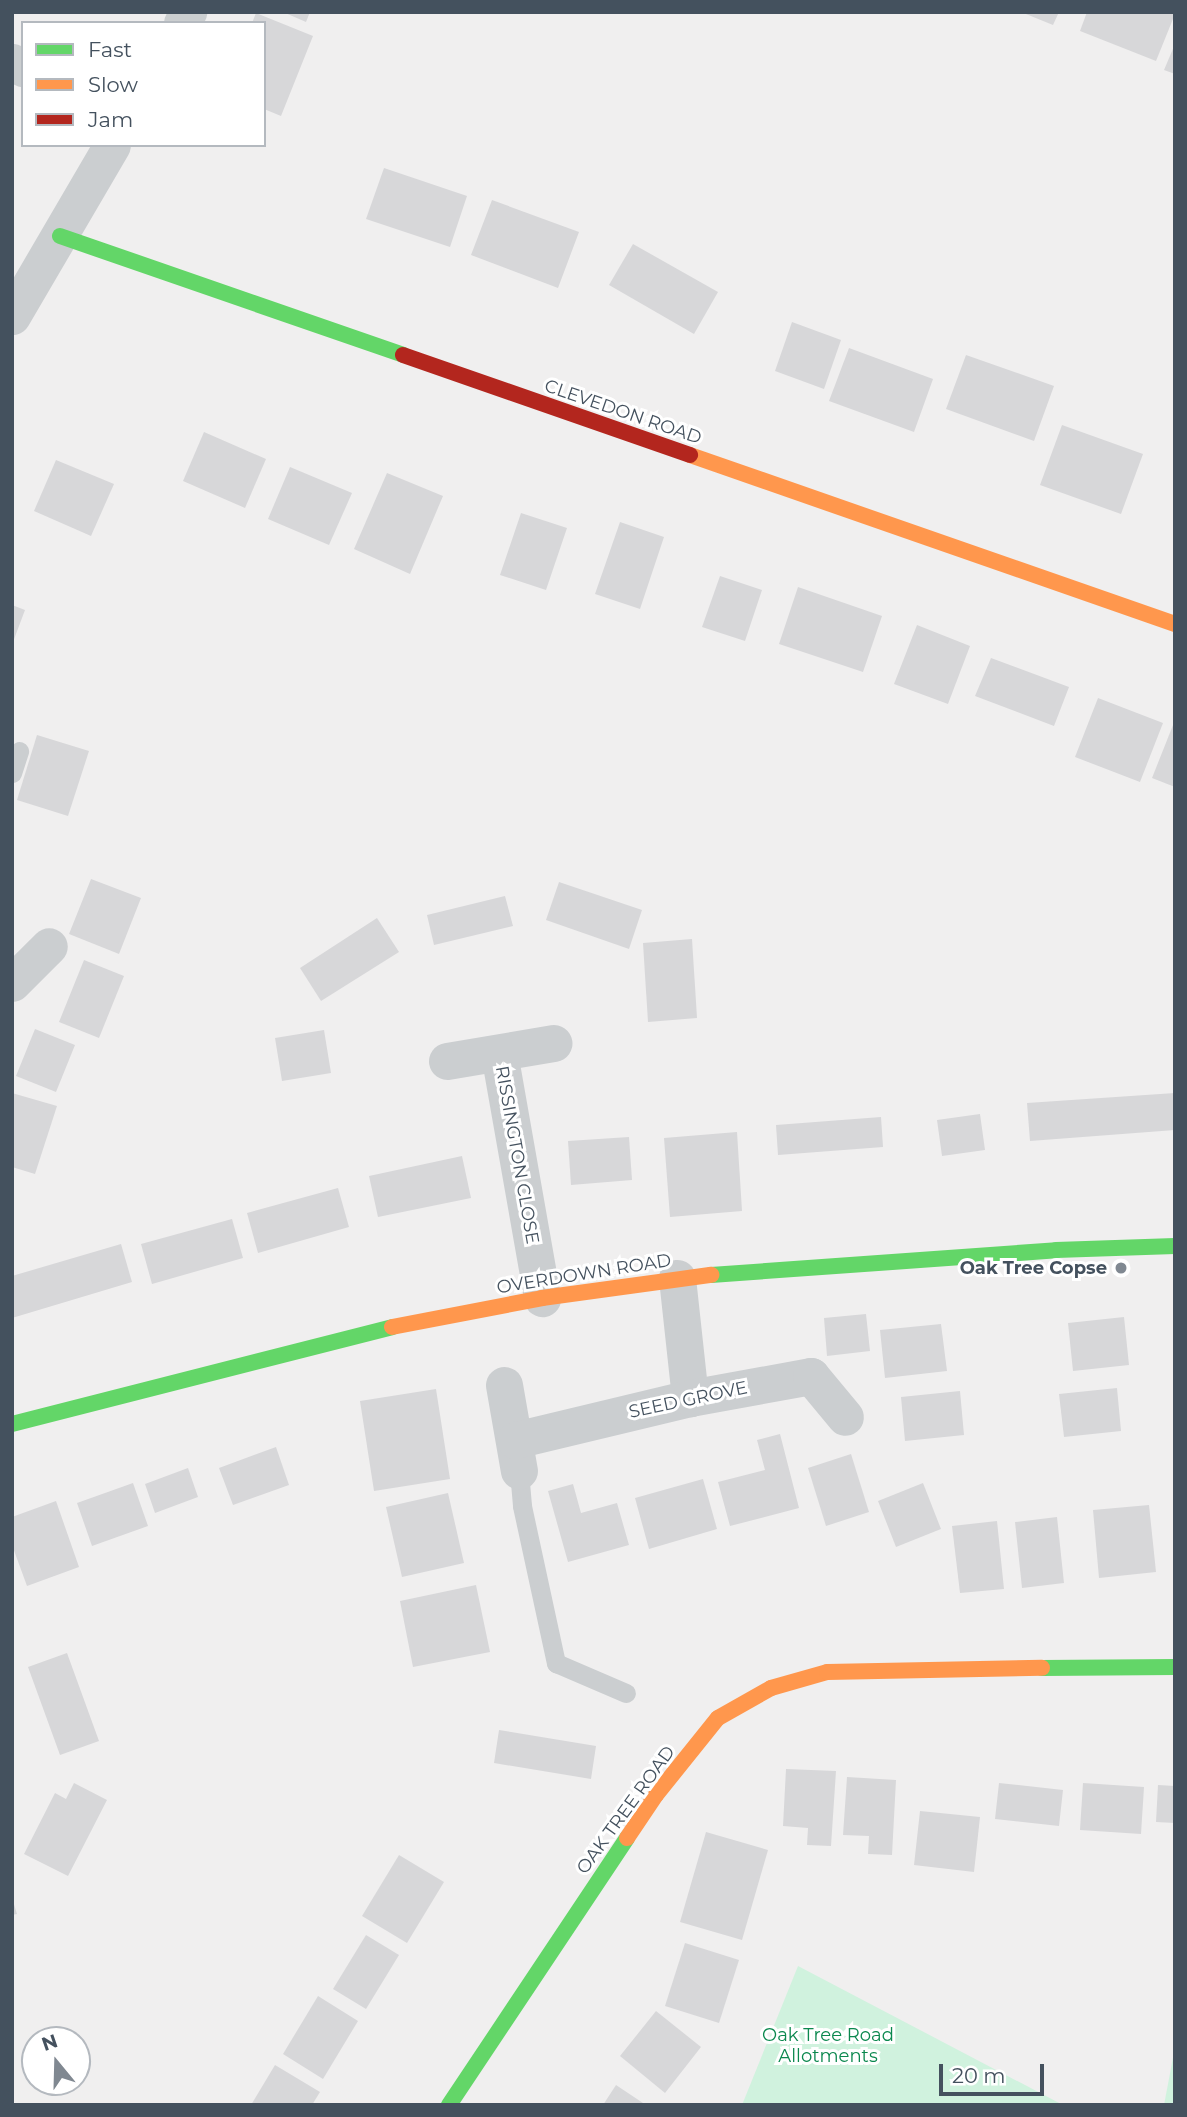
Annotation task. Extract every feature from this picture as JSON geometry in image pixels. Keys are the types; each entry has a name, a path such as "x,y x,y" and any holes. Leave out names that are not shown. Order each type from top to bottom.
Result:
{"street":[{"path":"12,316 111,147"},
{"name":"CLEVEDON ROAD","path":"60,236 1175,624"},
{"path":"12,982 48,946"},
{"name":"RISSINGTON CLOSE","path":"447,1060 553,1044"},
{"name":"RISSINGTON CLOSE","path":"499,1053 541,1298"},
{"name":"OVERDOWN ROAD","path":"12,1424 393,1327 541,1298 677,1278 1056,1250 1175,1246"},
{"path":"677,1278 690,1398"},
{"name":"SEED GROVE","path":"517,1455 690,1398 811,1376 845,1417"},
{"path":"504,1385 517,1455"},
{"name":"OAK TREE ROAD","path":"449,2105 656,1795 718,1718 771,1688 827,1672 910,1668 1175,1667"}],"lane":[{"path":"12,773 19,751"},
{"path":"517,1455 522,1506 556,1663 626,1693"}],"green space":[{"name":"Oak Tree Road Allotments","path":"798,1966 1063,2105 742,2105"},
{"path":"1175,2047 1175,2105 1164,2105"}],"building":[{"path":"283,12 310,12 306,22"},
{"path":"1021,12 1059,12 1053,25"},
{"path":"1087,12 1175,14 1156,61 1080,31"},
{"path":"256,13 313,36 281,116 266,110 266,21 253,21"},
{"path":"1175,44 1175,74 1164,70"},
{"path":"384,168 467,196 450,247 366,219"},
{"path":"492,200 579,232 558,288 471,255"},
{"path":"633,244 718,292 694,334 609,285"},
{"path":"792,322 841,340 824,389 775,371"},
{"path":"849,348 933,379 914,432 829,401"},
{"path":"966,355 1054,386 1034,441 946,409"},
{"path":"1062,425 1143,454 1121,514 1040,485"},
{"path":"204,432 266,459 245,508 183,481"},
{"path":"56,460 114,484 91,536 34,511"},
{"path":"290,467 352,493 329,545 268,519"},
{"path":"387,473 443,496 410,574 354,549"},
{"path":"521,513 567,528 546,590 500,575"},
{"path":"620,522 664,537 640,609 595,594"},
{"path":"720,576 762,590 745,641 702,627"},
{"path":"798,587 882,616 863,672 779,644"},
{"path":"12,605 25,610 13,642 12,642"},
{"path":"917,625 970,646 948,704 894,684"},
{"path":"991,658 1069,687 1054,726 975,696"},
{"path":"1098,698 1163,723 1140,782 1075,757"},
{"path":"1175,720 1175,787 1152,778"},
{"path":"37,735 89,751 68,816 17,800"},
{"path":"91,879 141,898 119,954 69,934"},
{"path":"559,882 642,910 629,949 546,920"},
{"path":"505,896 513,926 434,945 427,915"},
{"path":"377,918 399,952 321,1001 300,968"},
{"path":"692,939 697,1018 648,1022 643,943"},
{"path":"84,960 124,976 99,1038 59,1022"},
{"path":"35,1029 75,1045 56,1092 16,1076"},
{"path":"324,1030 331,1073 282,1081 275,1038"},
{"path":"12,1093 57,1106 35,1174 12,1167"},
{"path":"1175,1093 1175,1130 1030,1141 1027,1103"},
{"path":"980,1114 985,1150 942,1156 937,1120"},
{"path":"881,1117 883,1147 778,1155 776,1125"},
{"path":"737,1132 742,1211 670,1217 664,1138"},
{"path":"629,1137 632,1180 571,1185 568,1141"},
{"path":"462,1156 471,1198 378,1217 369,1176"},
{"path":"338,1188 349,1227 258,1253 247,1213"},
{"path":"232,1219 243,1258 152,1284 141,1244"},
{"path":"121,1244 132,1282 12,1318 12,1276"},
{"path":"866,1314 870,1351 827,1356 824,1318"},
{"path":"1124,1317 1129,1365 1073,1371 1068,1323"},
{"path":"941,1324 947,1371 885,1378 880,1330"},
{"path":"1117,1388 1121,1431 1064,1437 1059,1394"},
{"path":"436,1389 450,1479 374,1491 360,1401"},
{"path":"960,1391 964,1435 905,1441 901,1397"},
{"path":"780,1434 799,1508 730,1526 718,1482 765,1470 757,1440"},
{"path":"276,1447 289,1485 233,1505 219,1468"},
{"path":"851,1454 869,1512 826,1526 808,1468"},
{"path":"188,1468 198,1497 155,1513 145,1484"},
{"path":"703,1479 717,1529 649,1549 635,1498"},
{"path":"133,1483 148,1526 92,1546 77,1503"},
{"path":"923,1483 941,1529 896,1547 878,1501"},
{"path":"573,1484 581,1513 617,1503 629,1545 568,1562 548,1491"},
{"path":"448,1493 464,1563 402,1577 386,1507"},
{"path":"56,1501 79,1567 27,1586 12,1545 12,1517"},
{"path":"1149,1505 1156,1572 1099,1578 1093,1510"},
{"path":"1057,1517 1064,1583 1022,1588 1015,1522"},
{"path":"997,1521 1004,1589 960,1593 952,1526"},
{"path":"476,1585 490,1652 413,1667 400,1601"},
{"path":"67,1653 99,1741 60,1755 28,1667"},
{"path":"499,1730 596,1746 591,1779 494,1763"},
{"path":"786,1769 836,1771 831,1846 807,1845 808,1828 783,1826"},
{"path":"847,1777 896,1780 892,1855 868,1854 869,1836 843,1835"},
{"path":"74,1783 107,1800 68,1876 24,1854 55,1793 66,1799"},
{"path":"999,1783 1063,1790 1059,1826 995,1819"},
{"path":"1083,1783 1144,1787 1141,1834 1080,1830"},
{"path":"1158,1785 1175,1786 1175,1823 1156,1822"},
{"path":"920,1811 980,1817 974,1872 914,1865"},
{"path":"706,1832 768,1850 742,1940 680,1922"},
{"path":"399,1855 444,1882 407,1943 362,1916"},
{"path":"12,1898 17,1914 12,1915"},
{"path":"366,1935 399,1955 366,2009 333,1989"},
{"path":"685,1943 739,1960 719,2023 665,2006"},
{"path":"318,1996 358,2021 323,2079 283,2054"},
{"path":"656,2011 701,2047 665,2093 620,2056"},
{"path":"275,2065 320,2092 312,2105 251,2105"},
{"path":"616,2085 646,2105 603,2105"}],"traffic: fast":[{"path":"60,236 403,355"},
{"path":"711,1275 1056,1250 1175,1246"},
{"path":"12,1424 392,1327"},
{"path":"1042,1668 1175,1667"},
{"path":"449,2105 627,1838"}],"traffic: slow":[{"path":"690,455 1175,624"},
{"path":"392,1327 542,1298 711,1275"},
{"path":"627,1838 656,1795 718,1718 771,1688 827,1672 1042,1668"}],"traffic: jam":[{"path":"403,355 690,455"}],"place":[{"name":"Oak Tree Copse","path":"1121,1268"}]}
